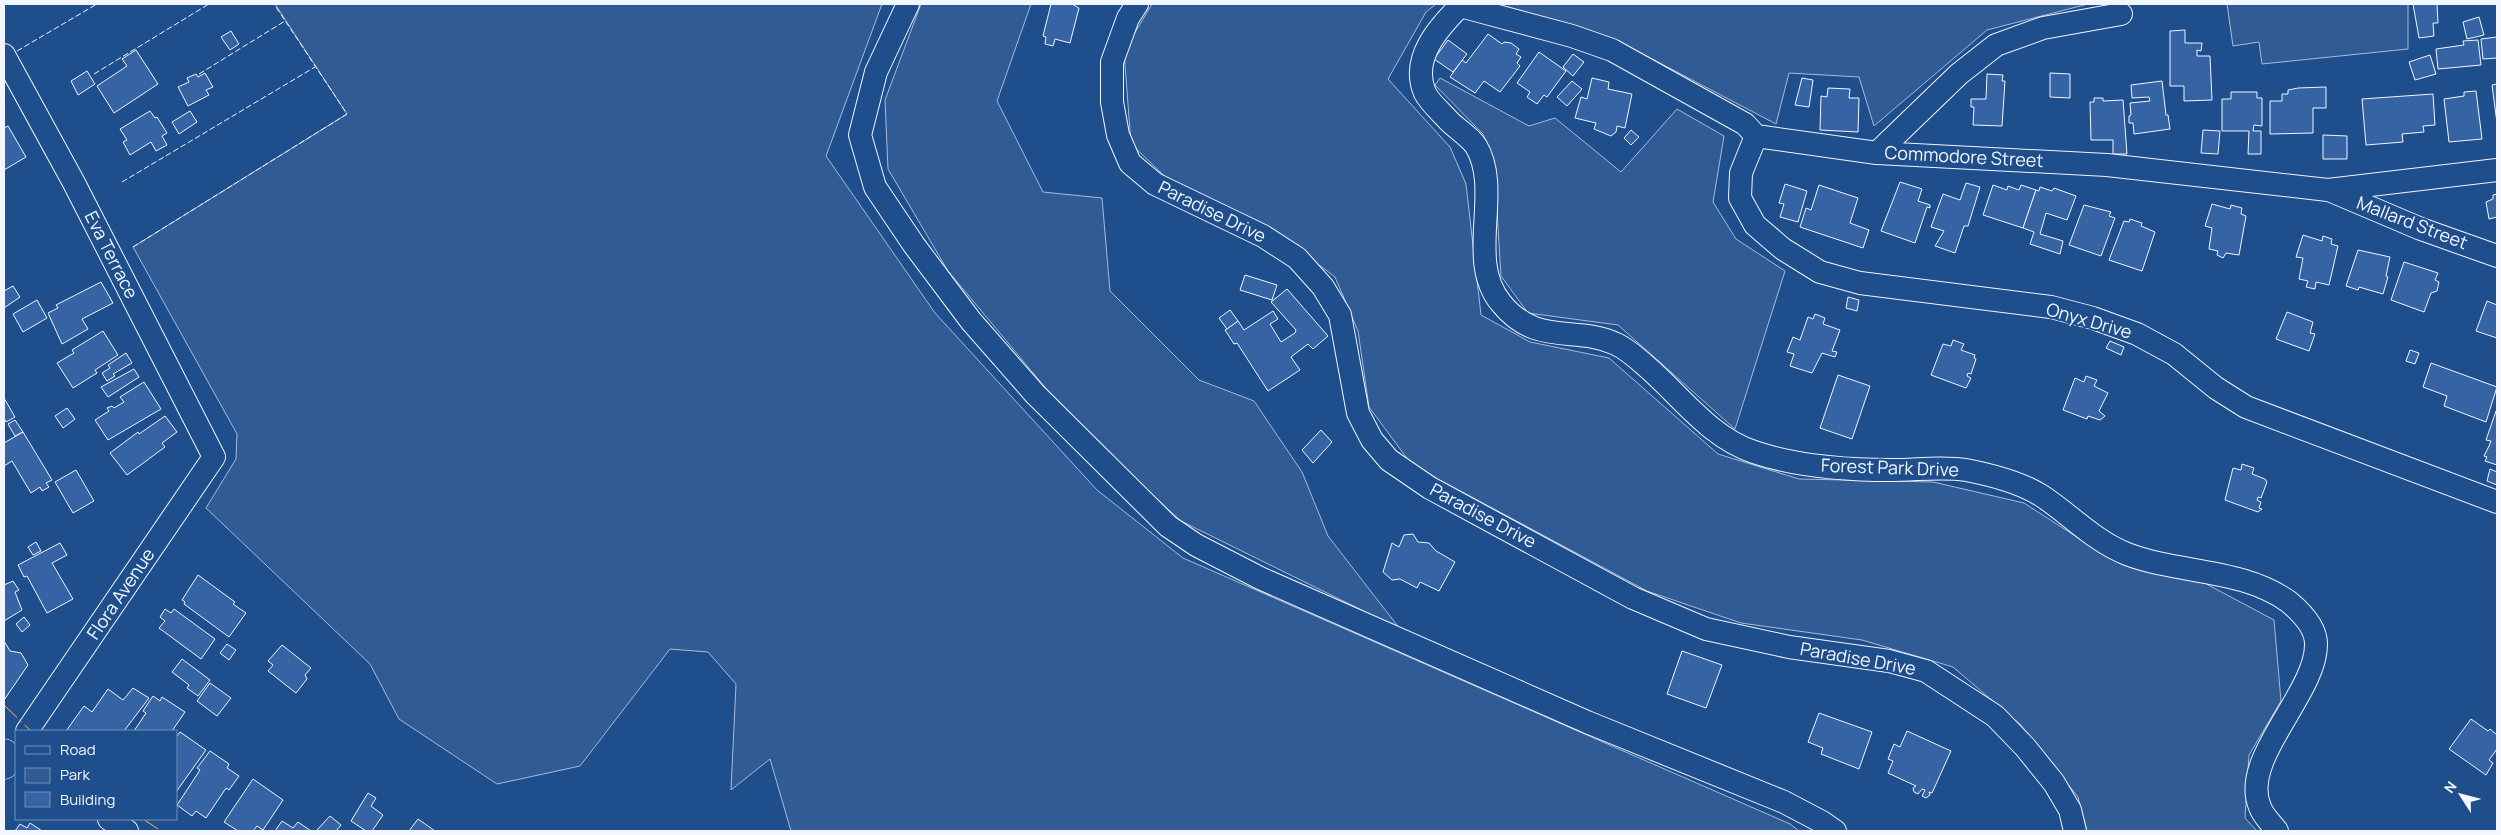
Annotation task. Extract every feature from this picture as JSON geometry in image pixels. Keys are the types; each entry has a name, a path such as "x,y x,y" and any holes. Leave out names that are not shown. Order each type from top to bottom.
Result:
{"street":[{"path":"908,4 876,72 860,135 876,187 914,246 971,322 1035,394 1168,526 1196,545 1260,578 1587,722 1784,802 1835,831"},
{"name":"Paradise Drive","path":"1137,4 1128,18 1112,62 1112,102 1118,135 1130,163 1155,184 1263,236 1297,258 1323,287 1340,315 1358,413 1372,440 1389,460 1430,488 1633,598 1706,629 1788,647 1889,661 1926,672 1995,716 2026,747 2054,782 2070,810 2075,831"},
{"path":"1461,5 1572,36 1612,50 1745,124 1756,136"},
{"name":"Forest Park Drive","path":"1461,5 1437,30 1425,51 1421,71 1426,95 1475,145 1485,171 1487,276 1500,302 1521,322 1545,332 1616,344 1646,366 1706,424 1729,442 1756,453 1813,465 1869,470 1961,469 2004,478 2040,494 2106,544 2130,556 2228,577 2266,589 2290,603 2308,620 2316,642 2311,669 2267,752 2256,783 2259,807 2277,831"},
{"path":"1877,153 1959,74 1996,45 2042,28 2121,14"},
{"name":"Eva Terrace","path":"4,55 74,183 214,457"},
{"name":"Commodore Street","path":"1756,136 1877,153 2107,165 2328,190 2497,170"},
{"name":"Onyx Drive","path":"1756,136 1741,173 1740,198 1756,225 1784,249 1820,272 1860,283 2051,307 2093,318 2137,334 2174,354 2216,388 2246,407 2497,502"},
{"name":"Mallard Street","path":"2328,190 2421,229 2497,256"},
{"name":"Flora Avenue","path":"28,730 214,457"},
{"path":"110,820 127,831"}],"green space":[{"path":"275,4 882,4 826,156 935,313 1097,490 1183,558 1790,824 1799,831 791,831 770,759 731,790 736,684 708,652 670,649 580,766 497,784 399,719 370,664 206,508 236,459 237,434 133,247 347,114"},
{"path":"921,4 1031,4 997,101 1043,192 1102,198 1110,291 1199,380 1254,401 1302,472 1328,536 1400,629 1181,521 1079,428 948,271 888,169 885,100"},
{"path":"1152,4 1436,4 1426,12 1388,79 1450,147 1466,184 1481,315 1530,342 1609,358 1718,454 1799,479 1933,482 2024,503 2083,541 2132,568 2197,579 2274,620 2281,701 2249,755 2245,818 2257,831 2087,831 2078,797 2021,725 1953,667 1862,640 1741,623 1647,591 1412,465 1369,407 1358,331 1335,277 1270,228 1173,184 1131,144 1124,51"},
{"path":"1495,4 2088,4 1987,30 1874,126 1859,77 1789,73 1776,124 1618,41 1497,7"},
{"path":"2227,4 2408,4 2408,49 2262,64 2259,42 2233,46"},
{"path":"1440,78 1529,126 1555,118 1621,172 1677,109 1724,136 1713,202 1736,239 1785,271 1735,429 1618,325 1528,313 1501,276 1494,161 1483,134 1435,85"}],"building":[{"path":"1051,4 1072,4 1079,8 1070,43 1055,39 1053,46 1045,44 1046,37 1043,36"},
{"path":"2413,4 2437,4 2438,23 2433,23 2434,36 2419,38"},
{"path":"2479,17 2484,35 2467,39 2463,22"},
{"path":"2185,30 2185,43 2202,43 2201,51 2197,50 2197,56 2210,56 2212,100 2184,101 2184,86 2170,86 2170,31"},
{"path":"231,31 239,44 230,50 221,37"},
{"path":"1488,34 1502,44 1504,42 1511,43 1519,49 1516,54 1521,57 1517,63 1520,66 1500,92 1484,81 1475,93 1450,77 1462,60 1466,63"},
{"path":"2497,37 2497,58 2483,59 2481,39"},
{"path":"1448,40 1467,54 1453,72 1434,59"},
{"path":"2478,40 2481,65 2438,69 2436,49 2464,45 2463,41"},
{"path":"136,50 158,84 114,113 97,86 127,66 122,59"},
{"path":"1539,52 1566,71 1547,97 1544,95 1537,104 1527,97 1530,92 1517,83"},
{"path":"1573,54 1584,62 1573,76 1563,67"},
{"path":"2430,55 2436,74 2415,80 2409,62"},
{"path":"87,71 95,84 78,95 71,81"},
{"path":"205,73 213,87 206,90 209,95 188,106 178,87 189,82 187,78 196,74 198,77"},
{"path":"2050,73 2070,74 2070,98 2050,97"},
{"path":"1987,74 2003,75 2002,81 2005,81 2002,126 1973,125 1974,107 1971,107 1971,99 1986,99"},
{"path":"1592,78 1609,82 1608,89 1632,94 1625,128 1617,126 1616,132 1611,136 1594,129 1596,123 1575,118 1581,97 1587,99"},
{"path":"1802,78 1813,80 1809,107 1795,105"},
{"path":"1572,81 1582,89 1567,106 1557,97"},
{"path":"2162,81 2166,115 2168,115 2170,129 2134,134 2133,123 2129,123 2129,116 2131,115 2130,103 2150,101 2149,97 2132,98 2131,85"},
{"path":"2497,84 2497,123 2492,85"},
{"path":"2326,87 2326,108 2313,108 2313,133 2270,134 2270,101 2282,101 2282,94 2288,94 2288,90"},
{"path":"1828,88 1850,89 1849,98 1859,98 1858,132 1820,130 1821,96 1827,97"},
{"path":"2476,91 2482,139 2449,142 2444,99 2464,96 2464,92"},
{"path":"2231,92 2257,92 2257,98 2262,98 2262,126 2254,125 2253,131 2261,131 2261,154 2248,154 2249,131 2222,131 2222,99 2231,99"},
{"path":"2433,94 2435,125 2423,126 2424,132 2402,134 2403,142 2366,145 2362,99"},
{"path":"2094,98 2103,98 2103,101 2123,100 2127,154 2113,154 2113,140 2091,140 2090,102 2094,102"},
{"path":"150,111 155,118 157,117 167,133 162,136 167,145 156,151 151,142 130,155 123,142 127,140 120,129"},
{"path":"190,111 197,122 179,134 172,122"},
{"path":"8,126 26,157 4,170 4,128"},
{"path":"1631,130 1639,137 1631,145 1624,138"},
{"path":"2203,130 2220,131 2218,154 2201,153"},
{"path":"2323,135 2347,136 2347,159 2323,159"},
{"path":"1900,182 1922,189 1918,201 1930,205 1930,208 1927,207 1915,243 1881,231"},
{"path":"1966,183 1980,187 1968,226 1964,226 1955,253 1935,246 1944,231 1931,227 1943,194 1960,200"},
{"path":"1785,184 1807,191 1798,222 1780,217 1784,204 1779,203"},
{"path":"1819,185 1858,198 1850,223 1869,230 1863,248 1800,227 1806,208 1811,210"},
{"path":"1993,185 2007,190 2008,186 2019,190 2021,185 2036,190 2023,228 1983,215"},
{"path":"2040,187 2052,191 2054,188 2076,196 2067,220 2046,213 2040,234 2063,241 2060,254 2030,244 2034,232 2023,228 2036,190 2039,191"},
{"path":"2497,194 2497,217 2489,219 2486,202 2493,199 2493,195"},
{"path":"2212,204 2230,209 2231,205 2242,208 2241,214 2246,216 2239,255 2226,253 2223,258 2217,255 2218,251 2209,249 2212,228 2205,226"},
{"path":"2084,205 2111,212 2109,216 2115,218 2101,256 2069,245"},
{"path":"2130,219 2142,223 2141,226 2155,232 2142,271 2109,260 2124,221 2129,222"},
{"path":"2303,235 2322,241 2323,236 2332,239 2331,244 2338,246 2329,285 2316,282 2315,289 2306,287 2308,281 2299,279 2303,258 2296,257"},
{"path":"2358,250 2390,257 2386,276 2388,277 2383,294 2359,287 2358,290 2346,286"},
{"path":"2404,262 2438,273 2435,280 2439,282 2437,291 2431,293 2424,312 2391,300"},
{"path":"1245,275 1277,285 1272,300 1240,290"},
{"path":"101,282 113,303 82,319 88,329 62,344 48,313 58,308 56,305"},
{"path":"13,286 20,297 4,308 4,291"},
{"path":"1287,289 1328,336 1313,349 1308,344 1291,357 1300,370 1268,391 1237,343 1234,344 1225,330 1238,321 1244,330 1273,311 1278,319 1270,324 1281,342 1295,333 1296,330 1271,302"},
{"path":"1848,297 1859,300 1857,311 1846,308"},
{"path":"37,300 47,318 23,332 13,314"},
{"path":"2487,301 2497,305 2497,338 2476,331"},
{"path":"1230,310 1238,321 1227,329 1219,318"},
{"path":"2287,312 2313,322 2310,333 2315,334 2309,351 2276,339"},
{"path":"1815,314 1825,318 1823,324 1840,330 1832,351 1837,352 1835,357 1822,353 1812,373 1790,366 1794,354 1787,352 1793,337 1800,340 1808,317 1813,319"},
{"path":"103,331 118,355 95,370 97,373 73,388 57,363 74,353 72,350"},
{"path":"1953,340 1964,344 1961,350 1975,355 1974,358 1976,359 1971,374 1968,373 1967,376 1971,378 1966,388 1931,375 1943,344 1951,346"},
{"path":"2110,341 2124,347 2121,355 2106,348"},
{"path":"2410,350 2419,353 2415,364 2406,361"},
{"path":"126,353 132,363 113,374 115,376 107,381 102,373 110,368 108,365"},
{"path":"2431,363 2497,387 2486,422 2444,406 2447,396 2423,387"},
{"path":"134,369 139,377 108,397 101,387"},
{"path":"1838,375 1870,386 1852,439 1820,428"},
{"path":"2086,376 2097,380 2094,386 2108,393 2099,411 2105,416 2100,420 2088,416 2087,419 2063,410 2075,378 2084,382"},
{"path":"144,382 161,409 108,440 95,420 109,411 107,408 112,406 114,408 124,402 120,397"},
{"path":"4,398 15,417 6,422 4,418"},
{"path":"67,408 75,419 63,428 55,416"},
{"path":"2496,411 2497,465 2485,461 2487,457 2484,456 2491,441 2486,440"},
{"path":"165,416 177,432 162,443 165,447 127,475 110,453 138,432 139,434"},
{"path":"15,420 23,432 15,436 8,424"},
{"path":"1321,430 1332,442 1313,463 1302,450"},
{"path":"23,432 52,480 46,483 49,487 42,491 40,487 31,493 12,461 4,466 4,443"},
{"path":"2242,464 2254,468 2252,474 2265,479 2267,482 2261,498 2258,497 2257,500 2261,502 2259,508 2262,509 2258,512 2225,500 2233,468 2241,470"},
{"path":"2490,469 2497,472 2497,485 2487,481"},
{"path":"76,470 94,501 73,513 55,482"},
{"path":"1413,534 1418,542 1429,543 1436,551 1455,562 1439,591 1420,582 1417,588 1400,579 1392,580 1383,572 1392,543 1399,547 1404,535"},
{"path":"36,542 41,551 33,555 28,547"},
{"path":"60,543 67,555 52,563 73,599 47,613 27,576 24,577 18,565"},
{"path":"198,575 235,602 233,604 246,613 229,637 184,604 185,602 182,600"},
{"path":"13,581 19,590 15,592 22,610 4,621 4,585"},
{"path":"165,609 171,613 174,609 215,639 201,659 159,628 165,621 160,617"},
{"path":"24,617 30,625 22,632 16,624"},
{"path":"4,641 10,651 21,653 28,665 4,700"},
{"path":"227,644 236,650 229,660 220,653"},
{"path":"282,645 311,668 305,675 307,679 296,693 268,671 273,665 268,661"},
{"path":"1682,651 1722,665 1706,708 1667,694"},
{"path":"182,659 210,680 198,696 187,688 189,685 172,672"},
{"path":"210,683 231,698 217,716 197,701"},
{"path":"133,688 149,698 125,730 67,730 84,706 92,712 108,689 123,700"},
{"path":"153,696 160,701 162,697 185,712 173,730 135,730 146,713 143,711"},
{"path":"1819,713 1872,732 1859,769 1821,754 1823,748 1808,742"},
{"path":"2471,719 2497,735 2497,749 2489,760 2493,763 2486,775 2449,749"},
{"path":"1907,731 1951,751 1932,793 1929,792 1930,795 1926,798 1922,796 1925,790 1922,789 1918,794 1914,792 1913,788 1916,786 1888,773 1893,761 1888,759 1894,744 1900,747"},
{"path":"180,732 206,750 178,789 178,734"},
{"path":"210,751 229,764 227,768 239,776 229,790 226,788 206,818 196,811 192,816 178,806 200,770 197,768"},
{"path":"253,779 283,800 263,830 257,826 253,831 238,831 224,822"},
{"path":"368,793 376,798 371,806 383,815 372,831 366,831 351,821"},
{"path":"330,816 341,825 336,831 316,831"},
{"path":"418,819 435,831 409,831"},
{"path":"282,821 293,828 298,822 311,831 275,831"},
{"path":"30,823 42,831 15,831 20,824 27,828"}],"fence":[{"path":"17,51 97,4"},
{"path":"94,74 209,4"},
{"path":"133,247 347,114 274,4"},
{"path":"199,74 285,21"},
{"path":"122,182 315,67"}],"power":[{"path":"4,705 30,730"},
{"path":"144,820 161,831"}]}
